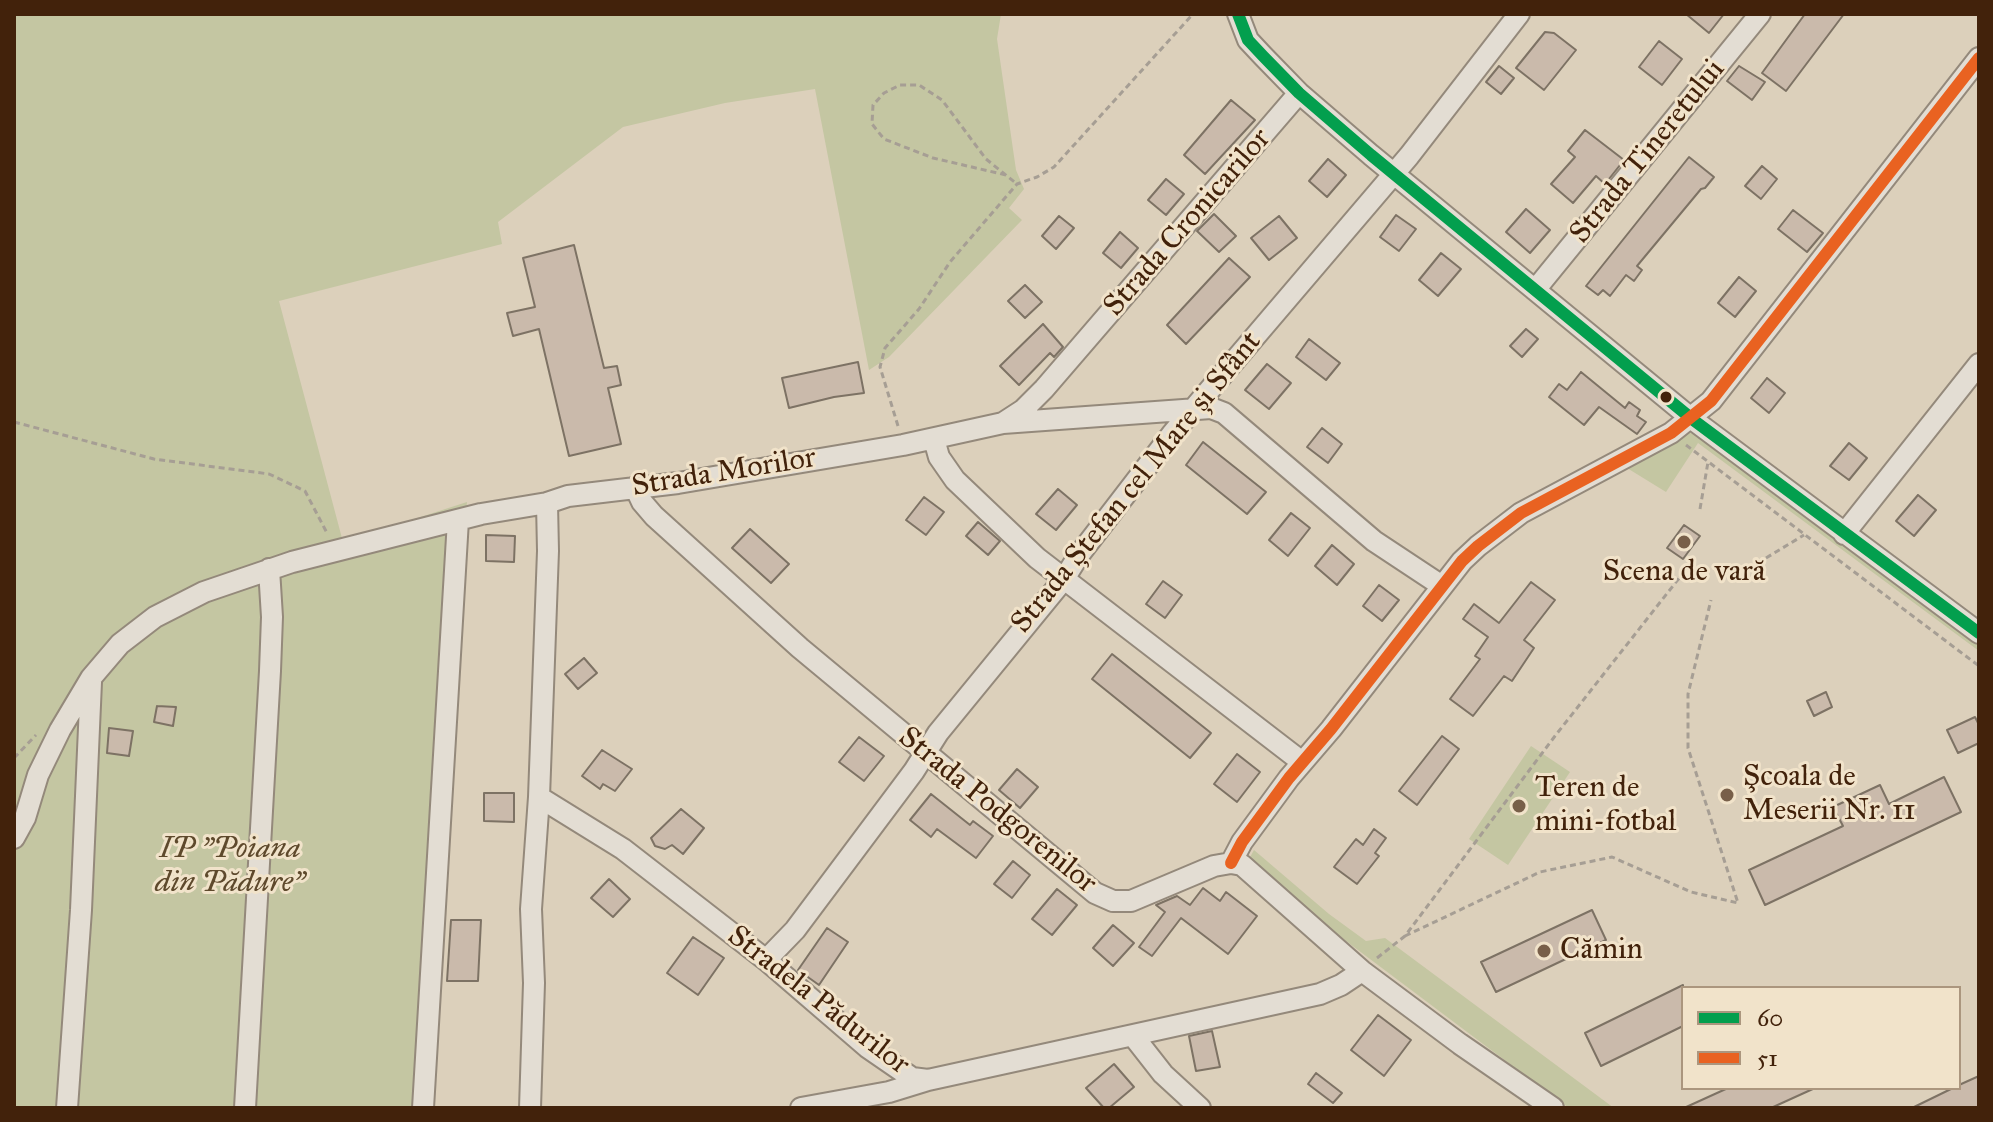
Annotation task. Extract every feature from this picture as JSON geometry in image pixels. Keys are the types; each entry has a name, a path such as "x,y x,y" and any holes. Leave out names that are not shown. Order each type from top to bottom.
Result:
{"street":[{"path":"1238,14 1248,40 1299,93 1394,173 1692,419 1979,633"},
{"name":"Strada Ștefan cel Mare și Sfânt","path":"766,960 795,930 938,733 1064,579 1193,407 1394,173 1519,14"},
{"name":"Strada Tineretului","path":"1535,290 1760,14"},
{"path":"1553,1108 1362,971 1254,874 1242,865 1231,863 1242,842 1302,762 1442,586 1478,546 1521,513 1671,433 1711,401 1979,58"},
{"name":"Strada Cronicarilor","path":"1003,423 1023,410 1044,389 1299,93"},
{"path":"1844,534 1979,364"},
{"name":"Strada Morilor","path":"14,838 25,818 38,775 91,678 120,644 155,617 204,592 269,569 458,520 568,496 678,483 903,445 1003,423 1211,408 1224,413 1374,541 1442,586"},
{"path":"934,439 939,457 955,480 1037,558 1302,762"},
{"name":"Strada Podgorenilor","path":"635,487 642,502 673,533 800,648 1095,893 1113,901 1131,901 1214,866 1231,863"},
{"path":"530,1108 534,983 531,909 539,797 547,503"},
{"path":"423,1108 458,520"},
{"path":"245,1108 270,671 272,617 269,569"},
{"path":"67,1108 81,910 91,678"},
{"name":"Stradela Pădurilor","path":"539,797 623,849 766,960 867,1047 912,1078 928,1080 1320,994 1362,971"},
{"path":"1134,1037 1163,1074 1200,1108"},
{"path":"801,1108 889,1092 928,1080"}],"path":[{"path":"903,445 880,367 885,348 919,309 950,262 1017,184 1054,167 1193,14"},
{"path":"1006,175 933,158 884,139 872,124 873,105 884,93 900,85 919,85 942,100 986,159 1006,175 1017,184"},
{"path":"14,422 154,459 269,474 305,491 337,550"},
{"path":"1671,433 1979,666"},
{"path":"1700,509 1708,462"},
{"path":"1766,558 1804,535"},
{"path":"1405,936 1555,736 1680,577"},
{"path":"1362,971 1405,936 1540,872 1612,857 1691,892 1738,903 1688,748 1688,694 1711,600"}],"green space":[{"name":"IP \"Poiana din Pădure\"","path":"14,14 1001,14 997,39 1016,170 1024,189 1009,208 1022,220 889,357 869,370 815,89 725,103 623,127 498,222 502,244 279,301 343,542 467,502 431,1108 14,1108"},
{"path":"1689,433 1699,434 1979,644 1979,651 1698,443 1666,492 1627,468"},
{"name":"Teren de mini-fotbal","path":"1531,746 1570,772 1508,865 1469,839"},
{"path":"1254,850 1366,941 1385,938 1614,1108 1570,1108 1563,1104 1342,938 1249,859"}],"building":[{"path":"1686,14 1724,14 1709,33"},
{"path":"1805,14 1844,14 1786,91 1762,73"},
{"path":"1545,32 1554,33 1576,50 1544,90 1516,68"},
{"path":"1659,41 1682,59 1662,85 1639,67"},
{"path":"1499,66 1514,78 1501,94 1486,82"},
{"path":"1739,66 1765,82 1752,100 1727,81"},
{"path":"1231,100 1255,120 1205,174 1184,155"},
{"path":"1585,130 1624,160 1605,184 1596,176 1573,203 1551,184 1575,157 1568,151"},
{"path":"1689,157 1714,177 1637,266 1642,270 1634,281 1626,275 1610,296 1603,290 1598,295 1586,286"},
{"path":"1328,159 1346,175 1327,197 1309,181"},
{"path":"1762,166 1777,179 1761,199 1745,186"},
{"path":"1166,179 1184,194 1166,215 1148,200"},
{"path":"1526,209 1550,230 1530,253 1506,232"},
{"path":"1793,210 1823,233 1807,252 1778,229"},
{"path":"1214,214 1236,236 1219,252 1197,231"},
{"path":"1396,215 1416,229 1399,251 1380,237"},
{"path":"1059,216 1074,228 1056,249 1042,236"},
{"path":"1279,216 1297,238 1269,260 1251,238"},
{"path":"1120,232 1138,248 1121,268 1103,253"},
{"path":"574,245 604,368 617,366 621,385 608,388 621,444 569,456 539,329 513,336 507,313 535,307 523,258"},
{"path":"1441,253 1461,269 1438,296 1419,280"},
{"path":"1229,258 1250,277 1186,344 1167,325"},
{"path":"1739,277 1756,291 1735,317 1718,303"},
{"path":"1025,285 1042,302 1025,318 1008,301"},
{"path":"1043,324 1063,347 1054,357 1050,353 1019,385 1000,366"},
{"path":"1526,329 1538,339 1522,357 1510,346"},
{"path":"1309,339 1340,363 1326,380 1296,357"},
{"path":"858,362 864,393 789,408 782,378"},
{"path":"1267,364 1291,383 1269,409 1245,390"},
{"path":"1581,372 1625,408 1629,402 1640,410 1637,416 1646,422 1637,434 1599,407 1584,425 1549,397 1559,384 1567,390"},
{"path":"1767,378 1785,393 1769,413 1751,398"},
{"path":"1322,428 1342,444 1328,463 1307,447"},
{"path":"1203,442 1266,492 1247,514 1186,465"},
{"path":"1849,443 1867,458 1849,480 1830,466"},
{"path":"1058,489 1077,505 1056,530 1036,514"},
{"path":"1918,495 1936,510 1914,536 1896,521"},
{"path":"924,497 944,512 926,535 906,520"},
{"path":"1291,513 1310,528 1288,556 1269,540"},
{"path":"978,522 1000,541 988,555 966,536"},
{"name":"Scena de vară","path":"1684,525 1700,536 1683,559 1667,548"},
{"path":"750,529 789,564 771,583 732,548"},
{"path":"486,535 515,536 514,562 486,561"},
{"path":"1332,545 1354,564 1337,585 1315,566"},
{"path":"1163,581 1182,595 1165,618 1146,604"},
{"path":"1531,582 1555,600 1524,640 1534,648 1512,681 1504,676 1473,716 1450,699 1480,659 1475,656 1488,637 1463,619 1474,604 1499,623"},
{"path":"1379,585 1399,600 1382,621 1363,606"},
{"path":"1112,654 1211,733 1190,758 1092,679"},
{"path":"584,658 597,673 578,689 565,674"},
{"path":"1826,692 1832,707 1814,716 1807,701"},
{"path":"157,706 176,707 173,726 154,722"},
{"path":"1975,717 1979,725 1979,743 1958,753 1947,730"},
{"path":"109,728 133,731 129,756 107,753"},
{"path":"1442,736 1459,749 1417,805 1399,791"},
{"path":"859,737 884,756 864,781 839,762"},
{"path":"602,750 632,769 615,791 603,784 600,789 582,776"},
{"path":"1237,754 1260,772 1237,802 1214,784"},
{"path":"1017,769 1038,787 1020,808 999,790"},
{"path":"1944,777 1961,812 1765,905 1749,870 1843,826 1833,807 1880,785 1889,804"},
{"path":"484,793 514,793 514,822 484,821"},
{"path":"931,794 970,825 973,821 993,836 976,858 937,829 931,837 910,820"},
{"path":"681,809 704,828 683,854 672,845 665,849 655,846 651,838"},
{"path":"1374,829 1386,838 1375,853 1379,856 1357,884 1334,867 1356,839 1363,845"},
{"path":"1013,861 1030,875 1012,898 994,884"},
{"path":"609,879 630,899 613,917 591,898"},
{"path":"1203,888 1220,901 1226,892 1257,916 1228,954 1181,918 1152,956 1139,947 1165,912 1156,905 1177,896 1190,905"},
{"path":"1057,889 1077,905 1052,935 1032,919"},
{"name":"Cămin","path":"1592,910 1606,940 1496,992 1481,962"},
{"path":"451,920 481,920 478,981 447,981"},
{"path":"1113,925 1134,943 1113,966 1093,948"},
{"path":"827,928 848,942 819,985 798,970"},
{"path":"693,937 724,958 698,995 667,973"},
{"name":"Cămin","path":"1683,985 1681,1027 1601,1066 1585,1033"},
{"path":"1378,1015 1411,1040 1384,1076 1351,1050"},
{"path":"1212,1031 1220,1067 1196,1071 1189,1036"},
{"path":"1114,1064 1134,1087 1109,1108 1104,1108 1086,1088"},
{"path":"1316,1073 1342,1093 1333,1103 1308,1084"},
{"path":"1979,1076 1979,1108 1912,1108 1949,1090 1961,1090 1961,1084"},
{"path":"1724,1090 1811,1090 1771,1108 1684,1108"}],"transit line":[{"name":"60","path":"1238,14 1248,40 1263,56 1299,93 1371,155 1692,419 1979,633"},
{"name":"51","path":"1231,863 1242,842 1289,778 1462,561 1521,513 1671,433 1711,401 1979,58"}],"place":[{"name":"Scena de vară","path":"1684,542"},
{"name":"Şcoala de Meserii Nr. 11","path":"1727,795"},
{"name":"Teren de mini-fotbal","path":"1519,806"},
{"name":"Cămin","path":"1544,951"}]}
